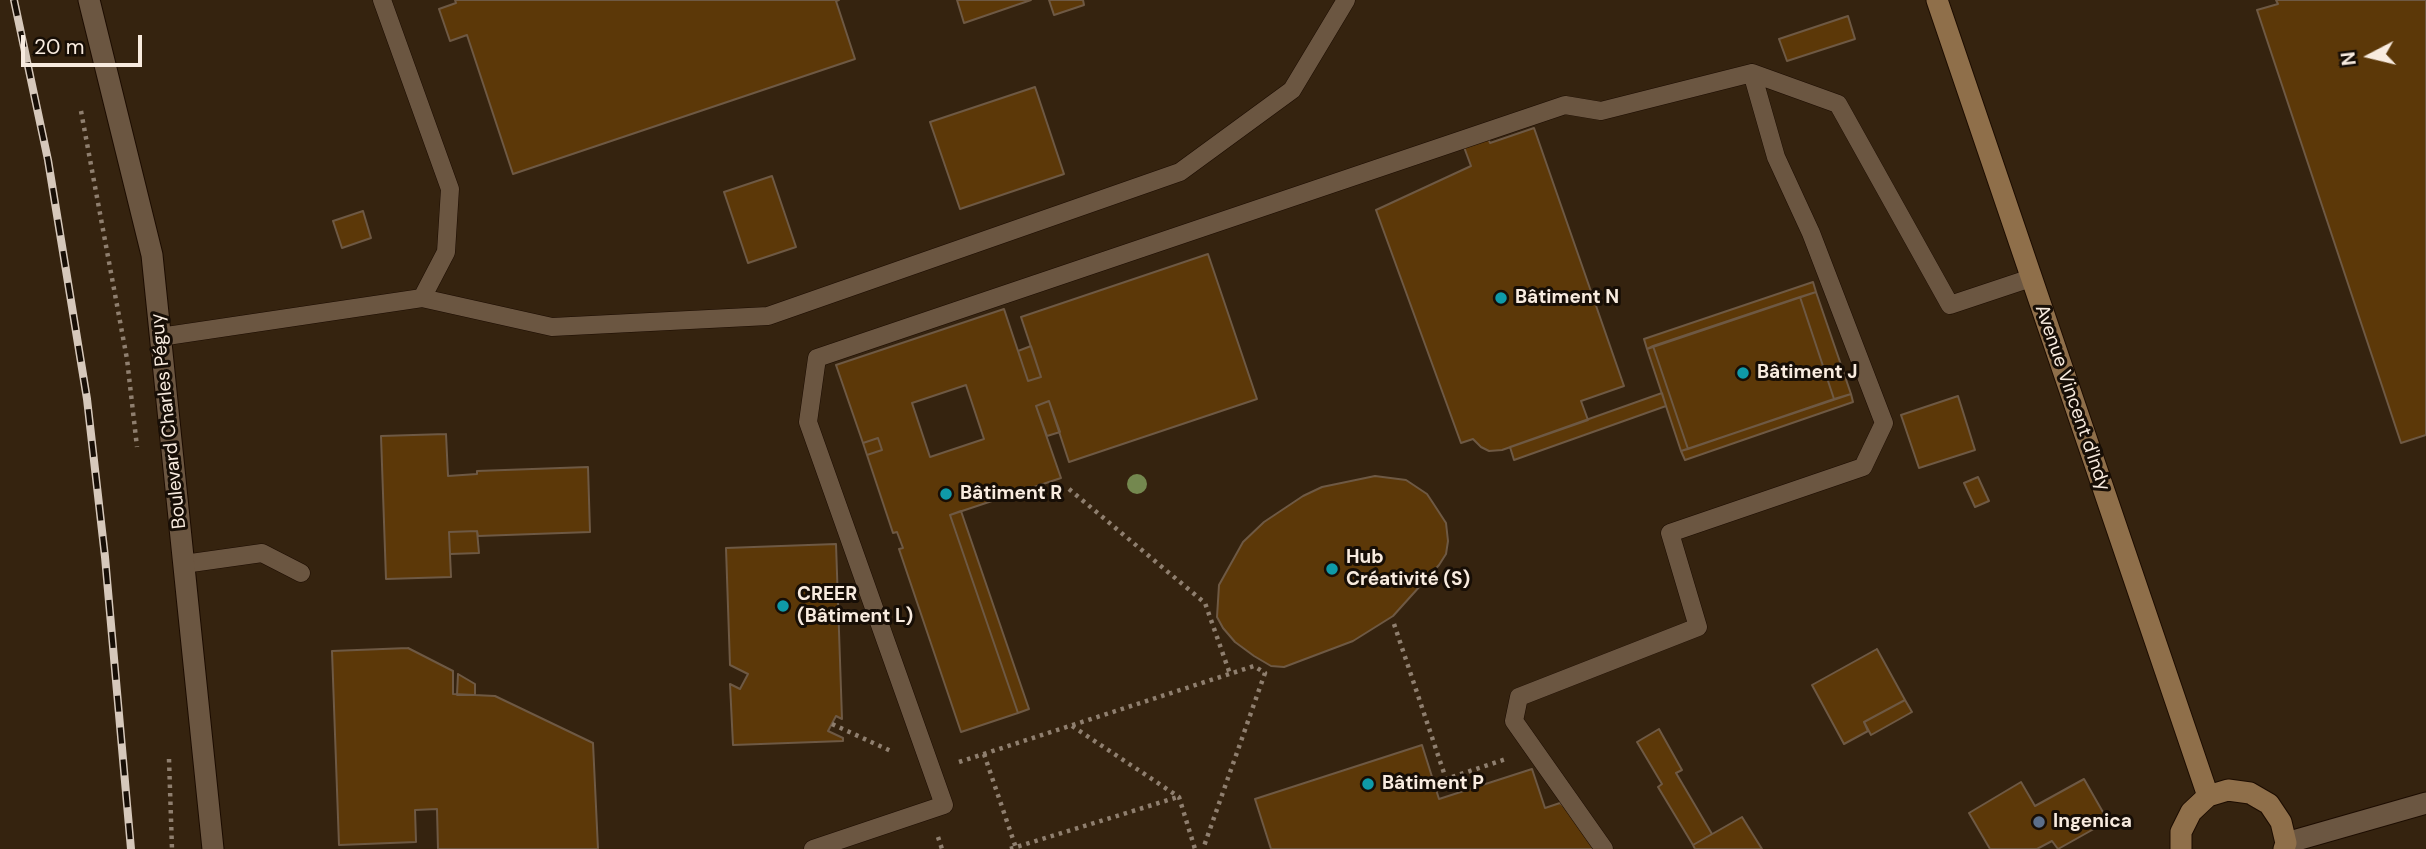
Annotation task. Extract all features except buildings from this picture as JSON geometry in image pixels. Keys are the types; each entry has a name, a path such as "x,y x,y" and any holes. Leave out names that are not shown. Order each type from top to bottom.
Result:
{"street":[{"name":"Boulevard Charles Péguy","path":"89,0 152,255 213,849"},
{"name":"Avenue Vincent d'Indy","path":"1937,0 2208,796"},
{"path":"2181,849 2181,832 2191,812 2208,796 2228,790 2250,793 2269,804 2281,822 2285,846 2426,803"}],"lane":[{"path":"382,0 450,189 446,252 422,298"},
{"path":"160,337 422,298 552,327 768,316 1180,172 1293,90 1346,0"},
{"path":"1604,849 1514,721 1520,697 1698,627 1670,533 1863,467 1884,424 1811,233 1776,157 1752,73"},
{"path":"813,849 944,804 808,422 817,358 1565,105 1601,111 1752,73 1838,104 1950,305 2031,278"},
{"path":"184,564 262,553 301,573"}],"path":[{"path":"80,106 127,359 138,453"},
{"path":"1069,489 1205,603 1230,674"},
{"path":"1394,624 1446,779 1535,748"},
{"path":"832,724 933,771 1254,666 1265,673 1203,849"},
{"path":"1071,726 1179,796 1195,849"},
{"path":"169,752 172,849"},
{"path":"984,754 1014,848 1179,796"}],"railway":[{"path":"14,0 48,160 87,399 105,557 131,849"}],"place":[{"name":"Bâtiment N","path":"1501,298"},
{"name":"Bâtiment J","path":"1743,373"},
{"name":"Bâtiment R","path":"946,494"},
{"name":"Hub Créativité (S)","path":"1332,569"},
{"name":"CREER (Bâtiment L)","path":"783,606"},
{"name":"Bâtiment P","path":"1368,784"},
{"name":"Ingenica","path":"2039,822"}]}
